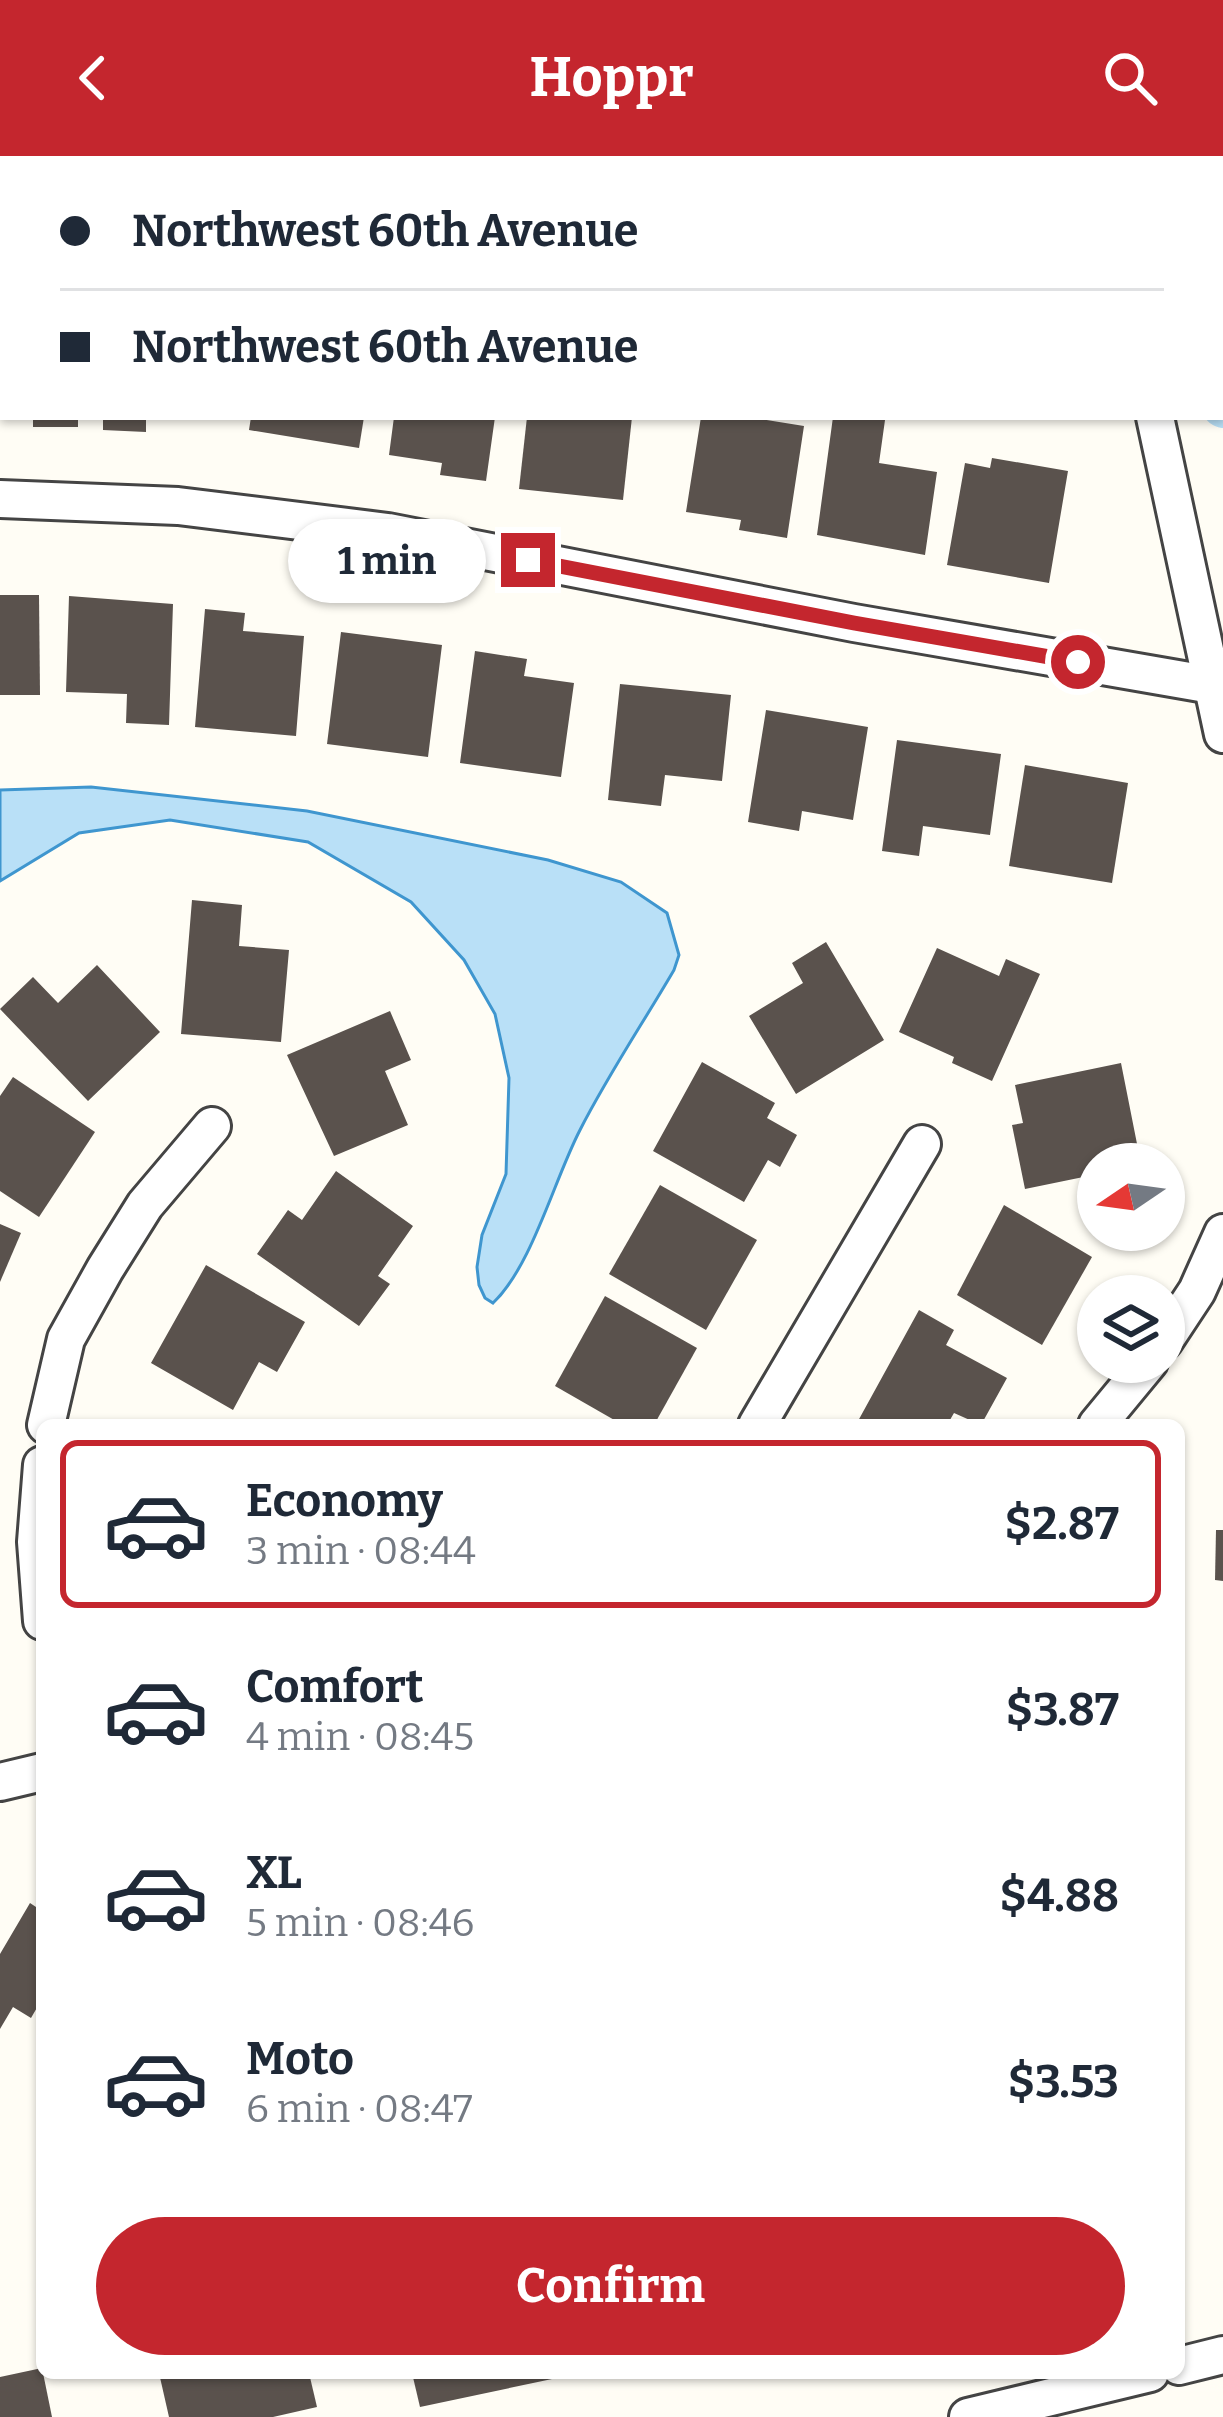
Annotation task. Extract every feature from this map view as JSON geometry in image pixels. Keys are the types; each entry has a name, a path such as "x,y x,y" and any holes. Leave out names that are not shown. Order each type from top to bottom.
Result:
{"street":[{"path":"1156,420 1223,734"},
{"path":"0,499 178,506 388,532 854,623 1212,685"},
{"path":"47,1419 67,1339 105,1270 145,1205 212,1126"},
{"path":"762,1419 922,1144"},
{"path":"1185,1309 1223,1233"},
{"path":"1101,1419 1132,1383"},
{"path":"0,1782 36,1773"},
{"path":"1185,2364 1223,2355"},
{"path":"968,2417 1125,2379"}],"water":[{"path":"91,787 307,811 548,860 621,882 667,913 679,955 674,970 591,1110 531,1245 493,1303 479,1285 477,1267 482,1235 506,1174 509,1078 495,1014 464,960 411,902 308,842 170,820 79,833 0,881 0,790"}],"building":[{"path":"33,420 78,420 78,427 33,427"},
{"path":"103,420 146,420 146,432 103,430"},
{"path":"251,420 364,420 359,448 249,430"},
{"path":"394,420 495,420 486,481 440,475 442,463 389,455"},
{"path":"527,420 632,420 623,500 519,489"},
{"path":"701,420 767,420 804,426 787,538 739,530 741,520 686,512"},
{"path":"833,420 885,420 879,463 937,472 925,555 817,535"},
{"path":"992,458 1068,471 1049,583 947,565 965,463 990,468"},
{"path":"0,595 39,595 40,695 0,695"},
{"path":"69,596 173,604 169,725 126,723 127,694 66,692"},
{"path":"205,609 245,613 243,631 304,636 296,736 195,727"},
{"path":"341,632 442,645 428,757 327,744"},
{"path":"475,651 527,659 524,676 574,683 561,777 460,763"},
{"path":"620,684 731,695 722,781 665,775 661,806 608,800"},
{"path":"766,710 868,727 853,820 802,811 799,831 748,822"},
{"path":"897,740 1001,754 990,835 923,826 919,856 882,851"},
{"path":"1025,765 1128,783 1112,883 1009,866"},
{"path":"192,900 242,905 239,946 289,950 281,1042 181,1034"},
{"path":"826,942 884,1040 796,1094 749,1016 803,983 792,963"},
{"path":"937,948 999,976 1006,959 1040,974 992,1081 899,1032"},
{"path":"97,965 160,1032 88,1101 0,1009 33,977 58,1003"},
{"path":"390,1011 411,1060 385,1071 408,1125 334,1156 287,1055"},
{"path":"702,1062 775,1103 767,1118 797,1135 780,1167 768,1160 744,1202 653,1151"},
{"path":"1121,1063 1137,1143 1077,1143 1077,1178 1025,1189 1012,1125 1023,1123 1015,1085"},
{"path":"13,1077 95,1132 39,1217 0,1191 0,1096"},
{"path":"336,1171 413,1226 378,1276 390,1284 359,1326 257,1254 288,1210 302,1220"},
{"path":"660,1185 757,1240 706,1330 609,1274"},
{"path":"1004,1205 1092,1257 1082,1275 1077,1275 1077,1283 1042,1345 957,1295"},
{"path":"0,1224 21,1233 0,1282"},
{"path":"206,1265 305,1322 277,1372 259,1362 233,1410 151,1363"},
{"path":"605,1296 697,1348 657,1419 613,1419 555,1386"},
{"path":"919,1310 954,1330 946,1345 1007,1378 984,1419 954,1413 950,1419 859,1419"},
{"path":"1216,1530 1223,1530 1223,1581 1215,1580"},
{"path":"30,1903 36,1907 36,2009 31,2018 13,2007 0,2029 0,1954"},
{"path":"36,2369 36,2379 44,2379 52,2417 0,2417 0,2377"},
{"path":"160,2379 310,2379 317,2407 273,2417 169,2417"},
{"path":"413,2379 552,2379 420,2407"}],"route":[{"path":"528,560 1078,662"}]}
